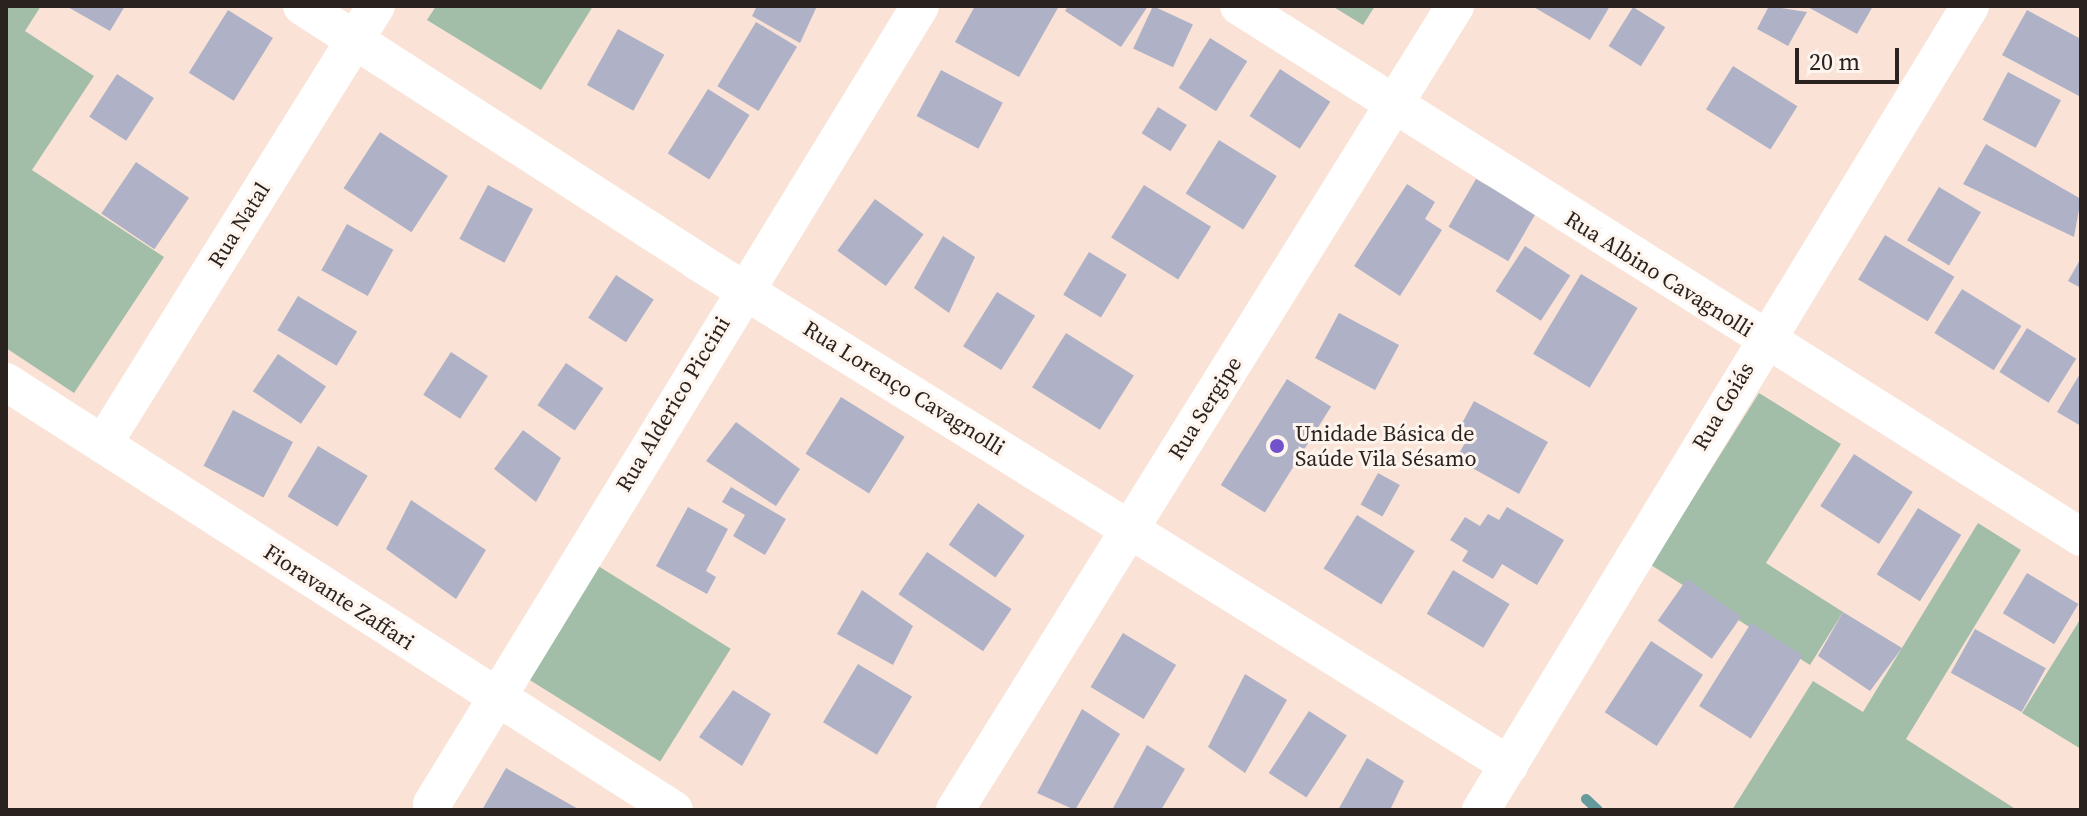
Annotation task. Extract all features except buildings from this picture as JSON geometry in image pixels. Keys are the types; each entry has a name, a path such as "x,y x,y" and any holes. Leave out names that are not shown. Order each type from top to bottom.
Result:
{"street":[{"name":"Rua Lorenço Cavagnolli","path":"302,6 742,289 1509,765"},
{"name":"Rua Natal","path":"103,444 376,6"},
{"name":"Rua Alderico Piccini","path":"432,804 742,289 920,6"},
{"name":"Rua Albino Cavagnolli","path":"1239,6 1763,340 2081,537"},
{"name":"Rua Sergipe","path":"955,810 1455,6"},
{"name":"Rua Goiás","path":"1481,810 1763,340 1970,6"},
{"name":"Fioravante Zaffari","path":"6,382 496,699 674,810"}],"green space":[{"path":"6,6 41,6 25,31 94,76 32,170 164,257 74,393 6,348"},
{"path":"436,6 593,6 541,90 427,20"},
{"path":"1332,6 1375,6 1363,25"},
{"path":"1759,393 1841,444 1766,563 1843,612 1810,665 1651,565"},
{"path":"1978,523 2021,550 1906,739 2017,810 1732,810 1813,681 1863,712"},
{"path":"595,564 731,649 660,762 525,677"},
{"path":"2081,618 2081,749 2022,713"}],"waterway":[{"path":"1586,799 1598,810"}],"place":[{"name":"Unidade Básica de Saúde Vila Sésamo","path":"1277,446"}]}
